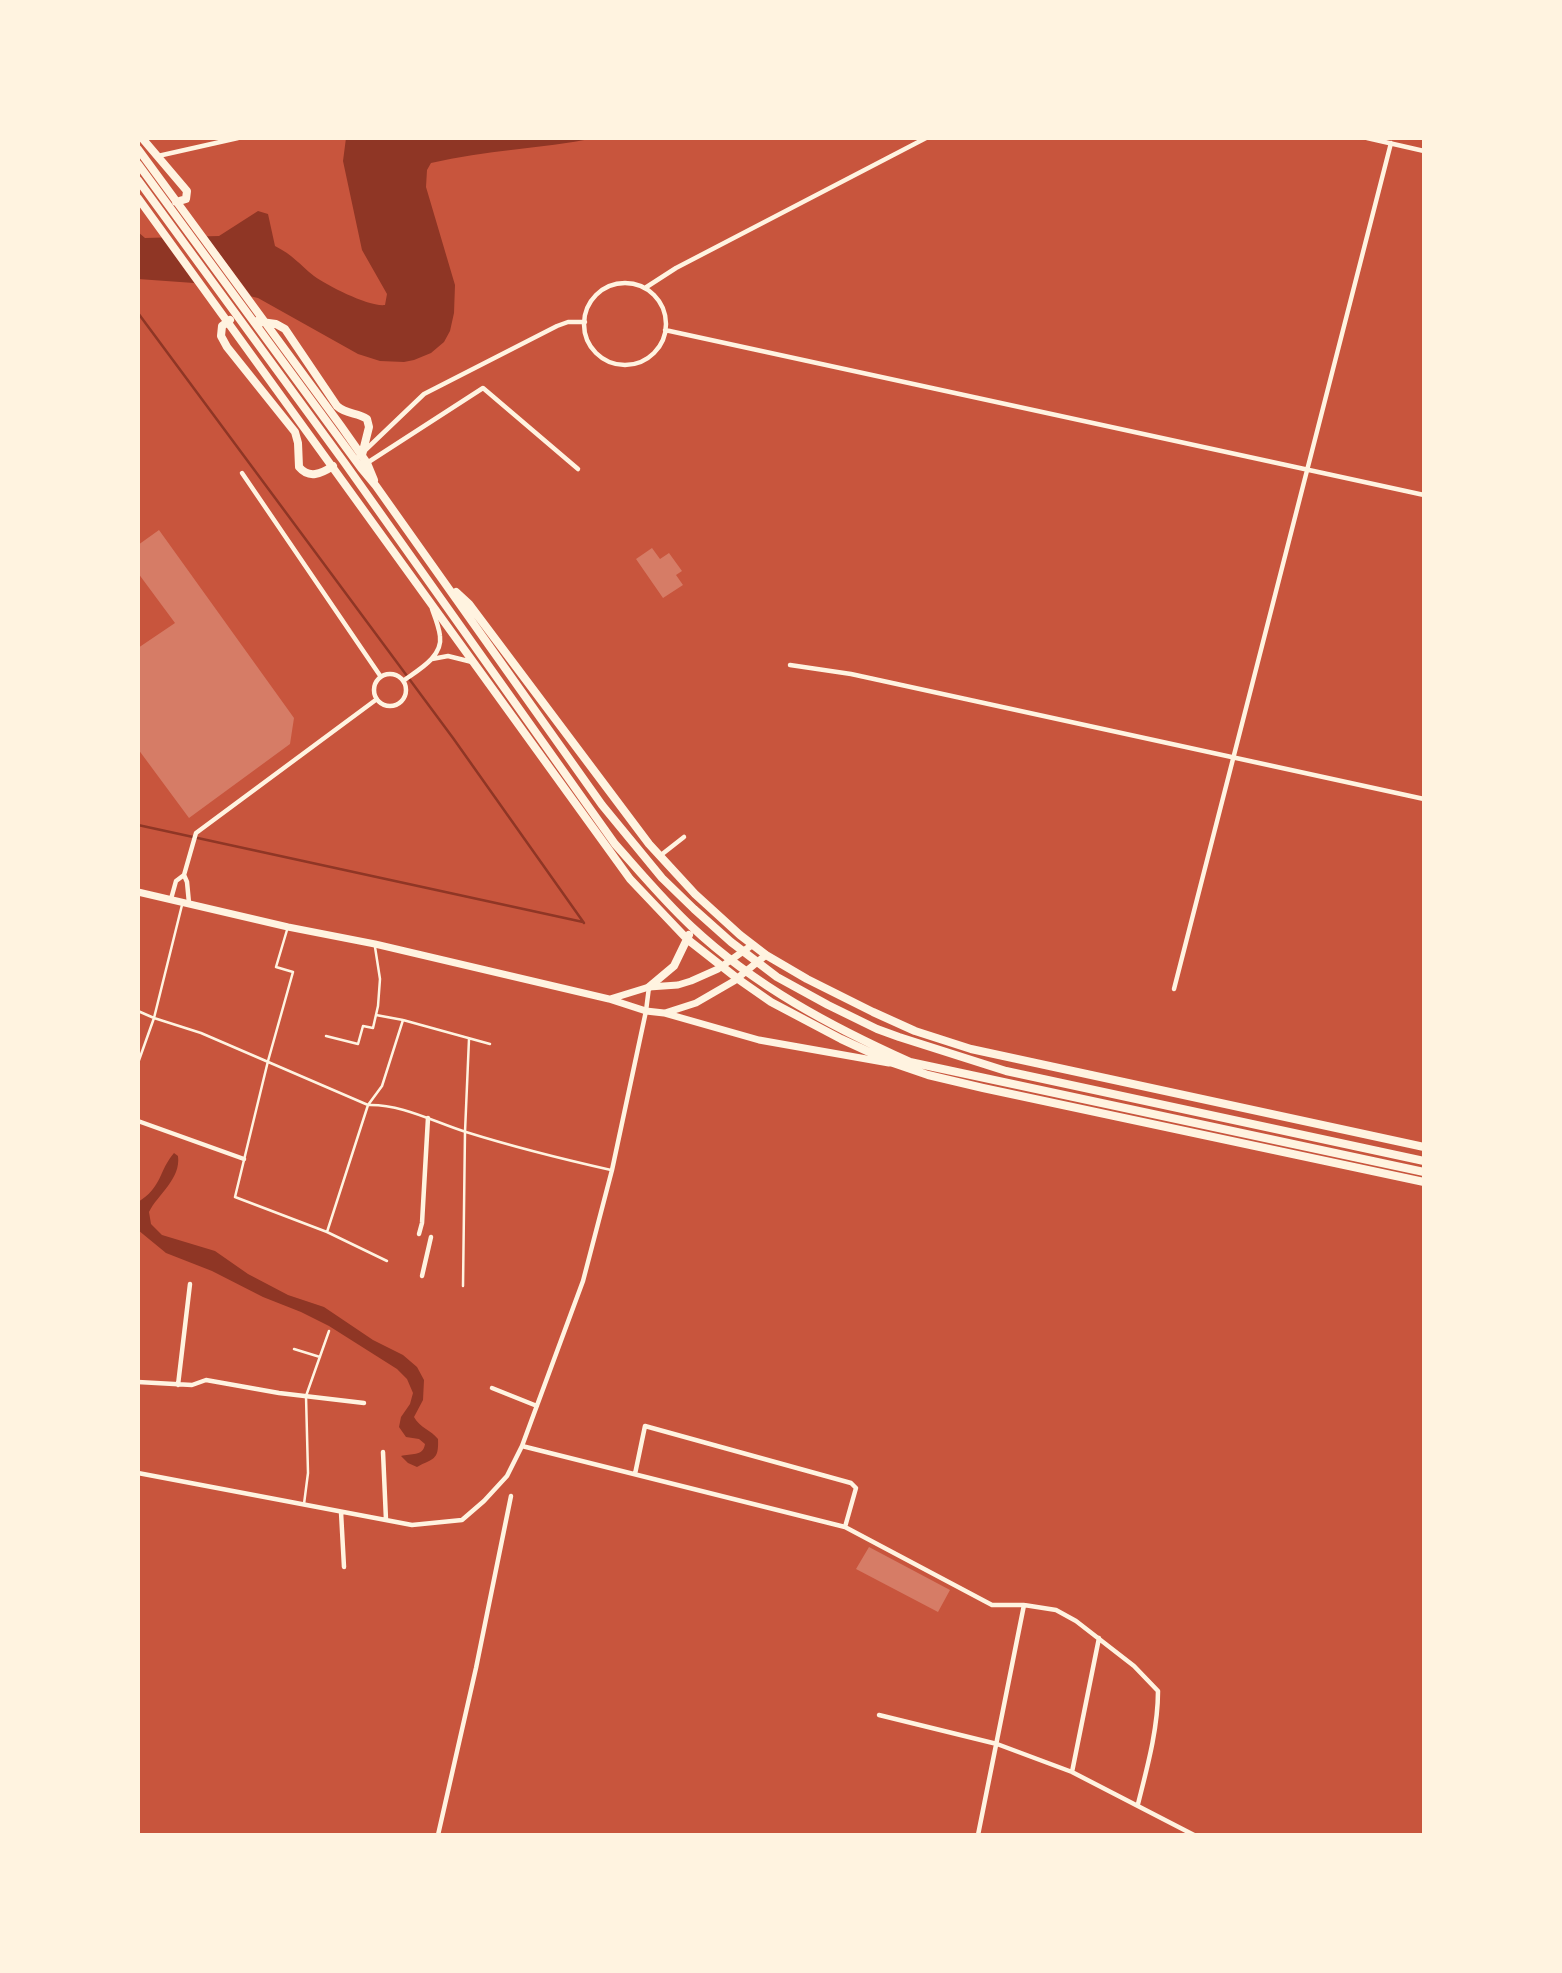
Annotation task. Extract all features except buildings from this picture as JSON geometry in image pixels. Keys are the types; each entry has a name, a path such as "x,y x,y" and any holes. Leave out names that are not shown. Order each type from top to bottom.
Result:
{"highway":[{"path":"138,199 170,203 183,201 188,193 142,138"},
{"path":"138,149 145,178 338,428 376,486 602,805 677,893 743,952 785,982 877,1029 1006,1071 1424,1161"},
{"path":"138,164 145,178 325,437 615,844 692,927 746,972 777,993 858,1039 910,1062 1424,1172"},
{"path":"138,199 630,879 687,939 722,967 771,1002 841,1039 893,1063 928,1075 1424,1182"},
{"path":"332,466 313,475 307,474 299,467 295,432 223,342 220,332 225,323 230,320 247,320 276,324 285,329 337,406 345,412 367,419 369,427 358,457"},
{"path":"446,583 469,604 660,856 695,894 752,945 807,979 915,1031 971,1049 1424,1147"},
{"path":"649,987 674,966 692,927"},
{"path":"893,1063 910,1062"}],"main road":[{"path":"138,892 610,999 760,1040 893,1063"},
{"path":"610,999 649,987 678,985 705,976 752,945"},
{"path":"664,1013 696,1003 738,979 766,955"}],"street":[{"path":"157,156 238,138"},
{"path":"645,288 676,268 926,138"},
{"path":"1367,138 1424,150"},
{"path":"1174,989 1391,143"},
{"path":"629,283 645,288 663,307 665,330 662,342 651,355 635,363 618,364 601,357 586,336 585,322 591,302 603,289 611,285 629,283"},
{"path":"358,457 412,404 440,385 557,326 568,322 585,322"},
{"path":"665,330 1424,495"},
{"path":"364,466 483,388 578,469"},
{"path":"242,473 381,677"},
{"path":"431,604 440,636 440,645 432,660"},
{"path":"403,681 432,660 449,656 474,662"},
{"path":"789,666 851,674 1424,799"},
{"path":"390,674 403,681 406,691 397,704 386,705 377,699 374,690 381,677 390,674"},
{"path":"171,899 176,881 184,875 196,833 377,699"},
{"path":"660,856 684,837"},
{"path":"184,875 187,882 186,903"},
{"path":"138,1473 412,1525 462,1520 507,1476 522,1446 583,1281 612,1170 649,987"},
{"path":"419,1234 422,1223 428,1118"},
{"path":"138,1121 244,1159"},
{"path":"422,1276 431,1237"},
{"path":"178,1385 190,1284"},
{"path":"138,1382 192,1385 206,1380 364,1403"},
{"path":"492,1388 537,1406"},
{"path":"635,1474 645,1426 851,1483 856,1488 845,1527"},
{"path":"522,1446 845,1527 992,1605 1024,1605 1056,1611 1076,1621 1135,1666 1158,1691 1149,1758 1138,1804"},
{"path":"383,1452 386,1520"},
{"path":"438,1835 511,1496"},
{"path":"341,1512 344,1567"},
{"path":"978,1835 1024,1605"},
{"path":"1072,1772 1099,1638"},
{"path":"879,1715 997,1744 1072,1772 1194,1835"}],"lane":[{"path":"138,1063 154,1018 186,903"},
{"path":"288,926 276,967 293,972 235,1197 327,1232 387,1261"},
{"path":"326,1036 358,1044 363,1026 373,1028 380,979 375,944"},
{"path":"138,1011 201,1033 368,1105 383,1104 465,1132 612,1170"},
{"path":"376,1015 490,1044"},
{"path":"327,1232 368,1105 382,1086 403,1020"},
{"path":"463,1286 469,1039"},
{"path":"304,1504 308,1473 306,1396 329,1331"},
{"path":"294,1349 320,1357"}],"shaded area":[{"path":"346,138 595,138 431,163 427,170 426,187 455,285 454,313 444,342 431,353 414,360 380,361 358,354 258,298 194,283 138,279 138,232 145,238 219,236 258,211 268,214 275,246 314,276 359,299 385,305 387,294 362,250 343,161"},
{"path":"174,1153 178,1156 176,1172 149,1212 151,1224 162,1235 215,1251 248,1274 288,1295 324,1307 373,1340 403,1355 417,1367 424,1380 423,1400 414,1417 438,1439 434,1458 417,1467 401,1456 419,1453 425,1444 419,1439 406,1437 399,1427 413,1393 407,1379 397,1369 329,1326 212,1271 166,1253 138,1230 138,1202 152,1191"}],"pier":[{"path":"204,233 254,300 198,288 159,234"}],"waterway":[{"path":"138,313 453,738 584,923"},
{"path":"138,825 583,922"}]}
